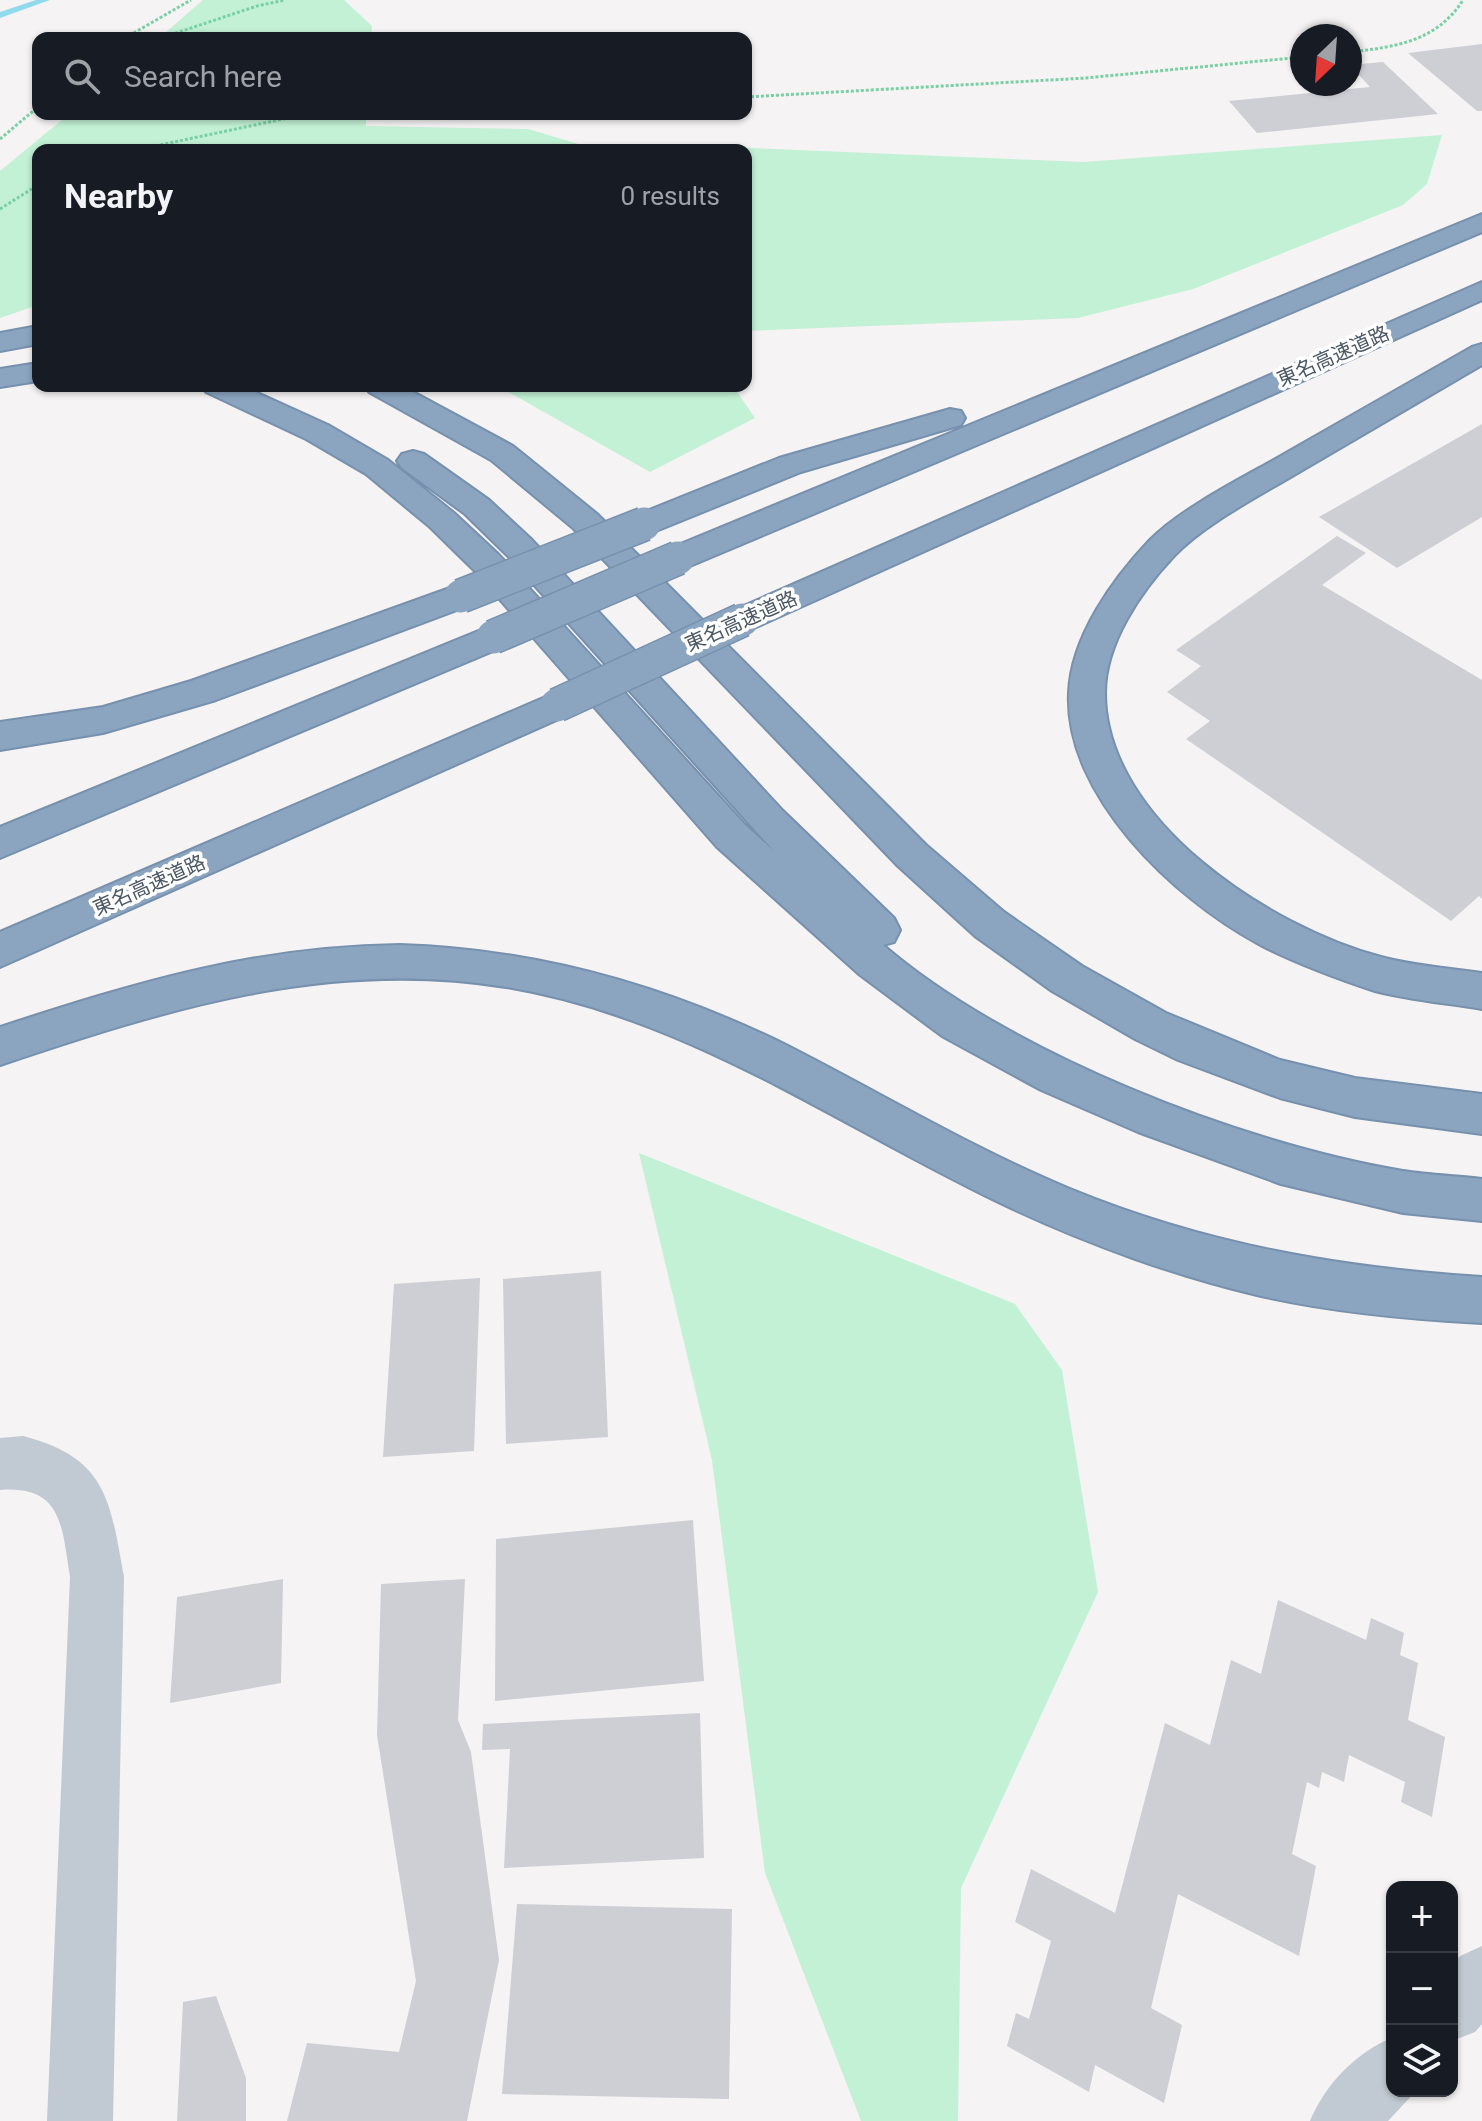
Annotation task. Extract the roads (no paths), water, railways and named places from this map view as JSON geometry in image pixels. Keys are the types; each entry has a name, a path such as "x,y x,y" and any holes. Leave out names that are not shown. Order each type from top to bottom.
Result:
{"highway":[{"path":"0,843 1482,222"},
{"name":"東名高速道路","path":"0,950 557,705 1482,290"},
{"path":"0,342 32,336"},
{"path":"0,736 103,720 203,691 461,596 790,465 1167,353"},
{"path":"1482,353 1226,501 1164,546 1133,583 1112,615 1094,655 1087,693 1094,744 1121,801 1158,845 1203,887 1272,932 1377,974 1482,991"},
{"path":"0,378 32,373"},
{"path":"230,392 317,432 377,467 442,520 487,563 731,836 875,963 957,1023 1057,1076 1154,1118 1281,1163 1403,1192 1482,1200"},
{"path":"260,392 329,416 401,452 477,507 520,548 769,821 894,945 965,1006 1061,1068 1154,1118"},
{"path":"391,392 502,453 555,494 585,521 871,816 956,896 1028,953 1105,1001 1187,1043 1280,1079 1393,1104 1482,1114"},
{"path":"0,1046 122,1006 226,978 316,967 415,963 506,970 617,994 715,1030 808,1076 1007,1184 1115,1229 1261,1274 1407,1295 1482,1300"}],"street":[{"path":"0,1464 23,1462 42,1467 61,1479 85,1508 97,1577 80,2121"},
{"path":"1458,2003 1482,1978"},
{"path":"1343,2121 1386,2076"}],"waterway":[{"path":"0,15 45,0"}]}
